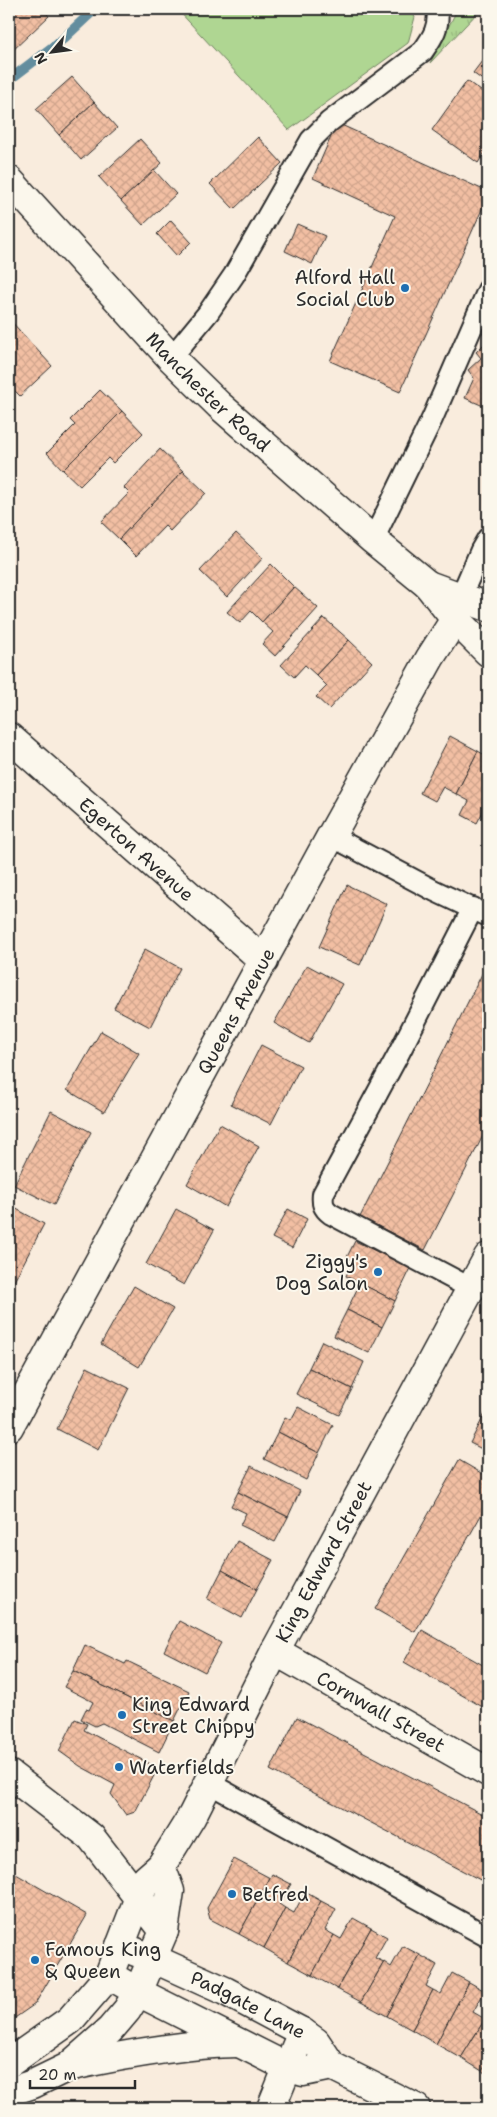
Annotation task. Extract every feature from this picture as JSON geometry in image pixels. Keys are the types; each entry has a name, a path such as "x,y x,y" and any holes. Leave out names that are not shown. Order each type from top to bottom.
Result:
{"street":[{"name":"Manchester Road","path":"9,180 171,358 219,404 373,540 458,608 488,652"},
{"name":"Manchester Road","path":"458,608 488,607"},
{"name":"Queens Avenue","path":"9,1427 331,836 458,608"},
{"name":"Egerton Avenue","path":"9,737 264,961"},
{"name":"King Edward Street","path":"120,1946 146,1878 161,1866 192,1816 207,1782 275,1651 488,1257"},
{"name":"Cornwall Street","path":"275,1651 488,1772"},
{"path":"9,1774 90,1837 164,1931"},
{"path":"68,2067 110,2030 138,1992 164,1931 170,1891 161,1866"},
{"path":"10,2061 70,2020 110,1975 120,1946"},
{"name":"Padgate Lane","path":"120,1946 152,1958 225,1991 302,2032 316,2042 332,2066 416,2108"},
{"name":"Padgate Lane","path":"110,1975 138,1992 287,2067 303,2072 332,2066"},
{"path":"271,2108 302,2032"},
{"path":"21,2088 68,2067 121,2056 209,2044 238,2043"}],"lane":[{"path":"171,358 208,313 234,275 311,140 329,122 423,51 434,35 439,18 437,9"},
{"path":"373,540 432,419 488,290"},
{"path":"458,608 481,550 488,538"},
{"path":"331,836 481,912 398,1056 323,1194 322,1202 324,1209 331,1214 472,1289"},
{"path":"207,1782 488,1937"},
{"path":"10,2061 21,2088"}],"green space":[{"path":"177,9 407,9 415,17 408,43 289,130"},
{"path":"455,9 481,9 430,63 456,12"}],"building":[{"path":"9,9 42,9 49,16 11,52 9,50"},
{"path":"488,53 488,84 473,73"},
{"path":"72,77 94,102 59,135 36,109"},
{"path":"467,81 488,96 488,148 478,163 432,130"},
{"path":"94,102 117,128 81,160 59,135"},
{"name":"Alford Hall Social Club","path":"337,123 488,192 488,196 400,392 330,361 395,216 313,178"},
{"path":"258,137 282,163 234,209 210,184"},
{"path":"140,139 162,163 121,201 99,177"},
{"path":"154,170 176,194 143,225 121,201"},
{"path":"171,220 191,242 177,256 157,234"},
{"path":"297,224 325,236 312,264 285,251"},
{"path":"9,319 52,366 20,396 9,385"},
{"path":"488,329 488,339 483,333"},
{"path":"488,340 488,408 465,398 474,378 468,370 481,358 476,352"},
{"path":"100,390 122,411 63,470 47,453 75,425 70,420"},
{"path":"122,411 143,433 113,463 108,458 80,486 63,470"},
{"path":"160,449 183,471 119,539 101,522 129,493 124,488"},
{"path":"183,471 206,493 170,531 165,526 136,556 119,539"},
{"path":"236,533 263,558 227,597 200,571"},
{"path":"271,564 294,587 262,622 251,611 240,623 227,612"},
{"path":"294,587 318,608 275,656 262,644 273,632 262,622"},
{"path":"324,618 349,640 316,675 305,665 294,677 281,665"},
{"path":"349,640 372,662 329,709 316,697 327,686 316,675"},
{"path":"450,736 478,751 456,794 443,787 435,801 420,793"},
{"path":"478,751 488,757 488,802 477,823 462,815 469,801 456,794"},
{"path":"347,885 387,904 360,965 319,947"},
{"path":"145,949 180,968 150,1027 114,1008"},
{"path":"488,962 488,1126 425,1250 360,1217"},
{"path":"307,965 342,984 309,1043 274,1023"},
{"path":"101,1031 139,1053 104,1112 67,1090"},
{"path":"261,1045 301,1066 271,1124 231,1104"},
{"path":"51,1111 91,1132 54,1205 14,1185"},
{"path":"220,1124 259,1146 226,1207 187,1184"},
{"path":"9,1205 44,1224 9,1291"},
{"path":"176,1209 214,1230 184,1285 146,1264"},
{"path":"288,1209 307,1219 292,1248 272,1238"},
{"name":"Ziggy's Dog Salon","path":"355,1241 411,1268 395,1301 346,1276 353,1261 347,1257"},
{"path":"360,1283 395,1301 382,1327 347,1310"},
{"path":"134,1286 173,1309 139,1367 101,1344"},
{"path":"347,1310 382,1327 369,1353 334,1336"},
{"path":"322,1341 364,1362 352,1389 309,1368"},
{"path":"87,1367 129,1388 98,1450 57,1429"},
{"path":"309,1368 352,1389 339,1415 296,1394"},
{"path":"298,1407 333,1425 319,1453 278,1432 285,1417 291,1420"},
{"path":"488,1408 488,1452 470,1443"},
{"path":"278,1432 319,1453 306,1480 264,1459"},
{"path":"459,1460 488,1477 488,1503 415,1632 375,1609"},
{"path":"251,1466 300,1491 288,1517 238,1492"},
{"path":"238,1492 288,1517 275,1542 240,1525 246,1513 231,1506"},
{"path":"237,1541 273,1560 257,1589 222,1570"},
{"path":"222,1570 257,1589 242,1618 207,1599"},
{"path":"179,1621 221,1643 205,1672 164,1651"},
{"path":"422,1630 488,1668 488,1710 404,1662"},
{"path":"85,1645 125,1664 127,1661 189,1691 174,1721 73,1671"},
{"name":"King Edward Street Chippy","path":"73,1671 174,1721 159,1752 102,1723 95,1726 81,1719 86,1709 89,1710 93,1702 64,1687"},
{"path":"297,1717 488,1817 488,1884 270,1770"},
{"name":"Waterfields","path":"75,1719 87,1724 84,1730 158,1768 135,1812 126,1815 111,1794 115,1785 80,1766 59,1751"},
{"path":"234,1859 270,1878 239,1934 210,1919 207,1908"},
{"name":"Famous King & Queen","path":"16,1874 87,1915 35,2004 9,2022 9,1913 14,1904 9,1901 9,1886"},
{"path":"272,1874 291,1884 279,1904 285,1908 264,1948 239,1934"},
{"path":"305,1892 321,1901 288,1962 264,1948 285,1908 294,1913"},
{"path":"321,1901 336,1909 325,1930 334,1935 312,1975 288,1962"},
{"path":"353,1918 371,1928 337,1989 312,1975 334,1935 341,1939"},
{"path":"371,1928 387,1937 375,1958 384,1962 361,2002 337,1989"},
{"path":"403,1946 420,1955 387,2016 361,2002 384,1962 391,1967"},
{"path":"420,1955 437,1965 426,1986 433,1990 412,2030 387,2016"},
{"path":"452,1973 469,1982 436,2044 412,2030 433,1990 441,1994"},
{"path":"469,1982 485,1991 473,2012 485,2019 461,2058 436,2044"},
{"path":"485,2019 488,2021 488,2062 482,2071 461,2058"},
{"path":"488,2062 488,2075 482,2071"},
{"path":"149,2103 222,2108 132,2108"}],"waterway":[{"path":"9,80 63,39 95,9"}],"place":[{"name":"Alford Hall Social Club","path":"405,288"},
{"name":"Ziggy's Dog Salon","path":"378,1272"},
{"name":"King Edward Street Chippy","path":"122,1715"},
{"name":"Waterfields","path":"119,1767"},
{"name":"Betfred","path":"232,1894"},
{"name":"Famous King & Queen","path":"35,1960"}]}
